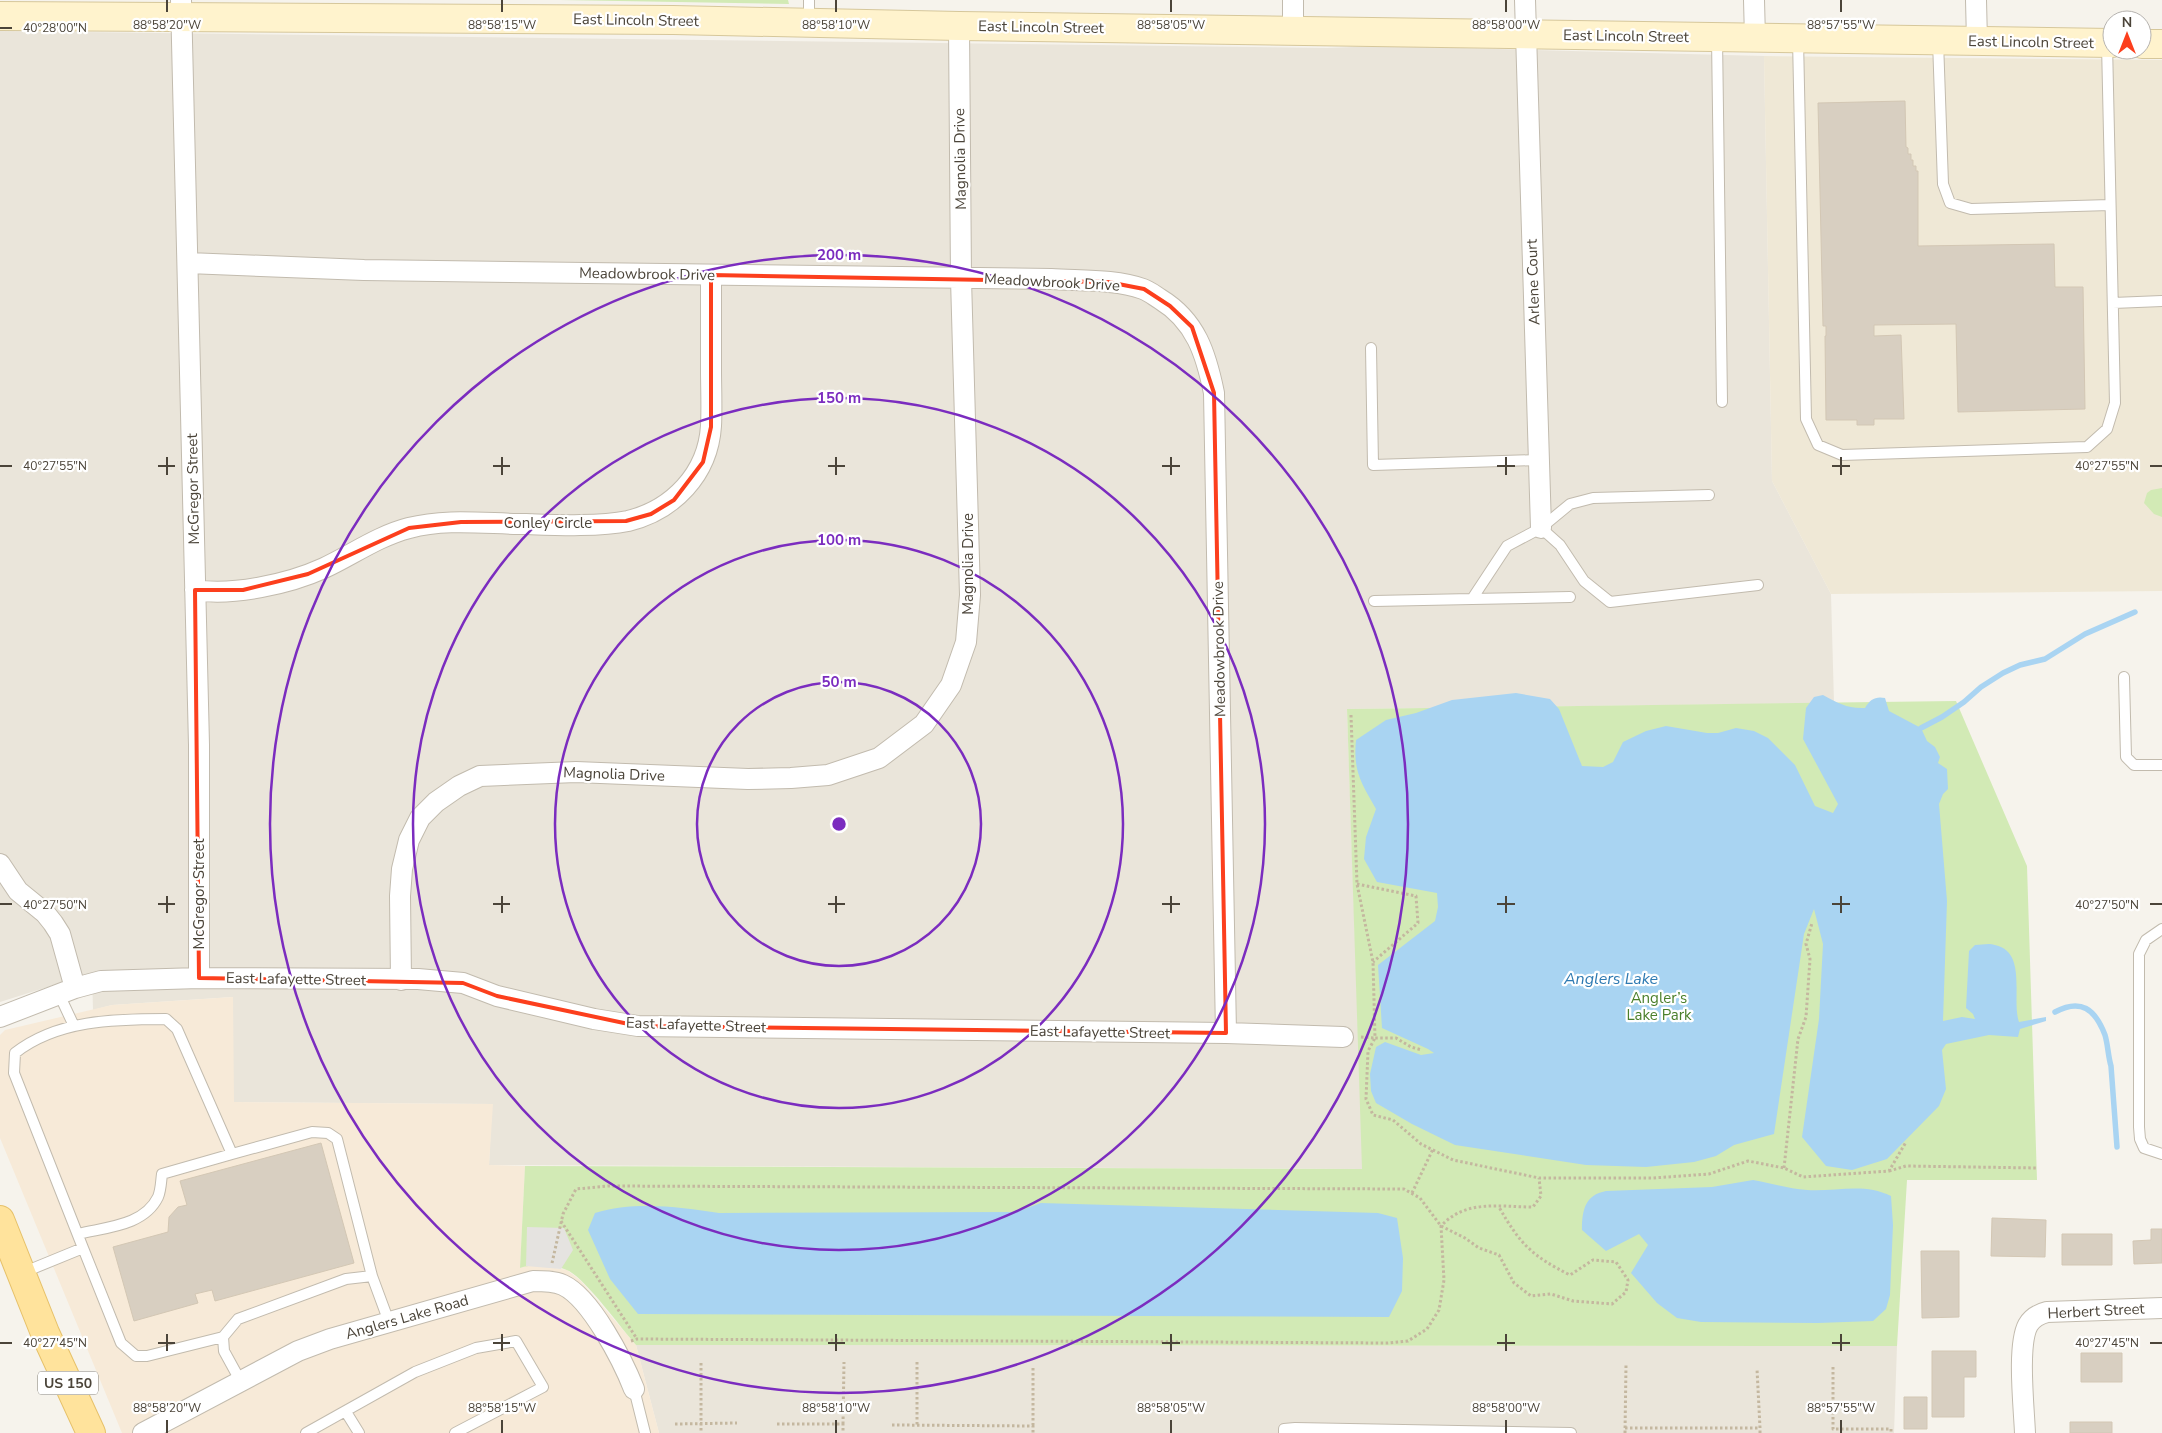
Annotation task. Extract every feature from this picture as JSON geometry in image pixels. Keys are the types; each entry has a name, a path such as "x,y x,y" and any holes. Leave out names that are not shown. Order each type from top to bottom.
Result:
{"main road":[{"name":"East Lincoln Street","path":"0,16 181,8 664,20 809,11 959,26 2102,43"},
{"name":"US 150","path":"0,1220 21,1274 90,1433"}],"street":[{"path":"1293,0 1293,30"},
{"name":"Arlene Court","path":"1526,0 1541,528"},
{"path":"1754,0 1754,38"},
{"path":"1976,0 1977,41"},
{"name":"McGregor Street","path":"181,8 199,745 199,978"},
{"name":"Magnolia Drive","path":"401,980 400,896 402,869 409,840 420,818 436,802 459,786 480,776 506,774 576,772 748,779 828,775 879,758 924,724 950,685 966,642 970,595 961,279 959,26"},
{"name":"Meadowbrook Drive","path":"188,263 364,270 1108,282 1144,289 1170,306 1192,327 1203,350 1214,393 1226,1033"},
{"name":"Conley Circle","path":"195,590 207,592 243,590 308,574 324,568 373,541 409,528 461,522 526,524 626,521 651,514 674,500 684,490 703,462 711,427 711,275"},
{"path":"0,864 18,891 54,923 60,934 67,991"},
{"name":"East Lafayette Street","path":"0,1017 67,991 102,981 199,978 418,979 463,983 497,996 594,1019 638,1026 1226,1033 1343,1037"},
{"name":"Anglers Lake Road","path":"143,1433 298,1351 330,1339 533,1280 563,1285 576,1293 586,1304 625,1366 634,1389"},
{"name":"Herbert Street","path":"2025,1433 2022,1345 2027,1325 2032,1319 2046,1312 2162,1308"}],"lane":[{"path":"1717,37 1722,402"},
{"path":"1798,38 1806,419 1818,445 1842,454 2088,447 2107,429 2115,403 2110,205 2109,60"},
{"path":"1938,40 1943,184 1950,203 1971,209 2110,205"},
{"path":"2113,303 2162,302"},
{"path":"1371,348 1373,465 1538,460"},
{"path":"1472,599 1507,546 1541,528 1570,504 1593,498 1710,495"},
{"path":"1541,528 1560,545 1584,581 1610,602 1758,585"},
{"path":"1374,601 1570,598"},
{"path":"2124,677 2126,757 2134,765 2162,765"},
{"path":"2162,929 2146,940 2139,954 2140,1139 2144,1148 2162,1154"},
{"path":"67,991 74,1026"},
{"path":"232,1154 177,1029 166,1018 116,1020 74,1026 31,1041 15,1053 14,1074 83,1248 121,1343 136,1356 147,1356 223,1337 238,1319 346,1279 372,1276"},
{"path":"78,1234 134,1220 150,1210 159,1195 162,1174 312,1132 328,1133 337,1138 372,1276 389,1322"},
{"path":"21,1274 83,1248"},
{"path":"223,1337 224,1351 240,1382"},
{"path":"306,1433 415,1372 476,1348 516,1340 543,1387 455,1433"},
{"path":"634,1389 644,1433"},
{"path":"346,1412 359,1433"},
{"path":"1284,1433 1284,1429 1295,1428 1571,1433"}],"path":[{"path":"1351,715 1356,884 1373,962 1375,1038 1368,1051 1366,1099 1373,1115 1393,1120 1421,1144 1454,1160 1539,1178 1653,1178 1708,1174 1748,1161 1784,1168 1803,1177 1889,1171 1906,1166 2037,1168"},
{"path":"1356,884 1416,896 1418,923 1373,962"},
{"path":"1784,1168 1798,1039 1806,1017 1810,959 1806,944 1812,923"},
{"path":"1343,1037 1396,1038 1410,1047 1422,1050"},
{"path":"1889,1171 1906,1142"},
{"path":"1412,1193 1433,1149"},
{"path":"614,1348 637,1339 1388,1343 1408,1341 1427,1329 1440,1310 1444,1280 1441,1226 1450,1216 1479,1205 1532,1207 1541,1196 1539,1178"},
{"path":"548,1281 561,1221 568,1200 576,1189 608,1186 1404,1189 1420,1198 1441,1226 1466,1238 1479,1248 1499,1255 1514,1283 1531,1296 1551,1294 1572,1301 1612,1304 1626,1292 1628,1280 1616,1262 1593,1260 1570,1276 1542,1262 1514,1234 1500,1207"},
{"path":"561,1221 637,1339"},
{"path":"843,1433 844,1362"},
{"path":"917,1362 917,1425"},
{"path":"701,1363 701,1433"},
{"path":"1625,1433 1626,1365"},
{"path":"1833,1367 1833,1429 1866,1431 1892,1429 1892,1433"},
{"path":"1033,1368 1033,1433"},
{"path":"1758,1369 1760,1433"},
{"path":"676,1424 737,1423"},
{"path":"778,1424 843,1424"},
{"path":"892,1425 1033,1426"},
{"path":"1625,1428 1760,1428"}],"highlighted area":[{"path":"711,275 1108,282 1144,289 1170,306 1192,327 1214,393 1226,1033 638,1026 497,996 463,983 199,978 195,590 243,590 308,574 409,528 461,522 626,521 651,514 674,500 703,462 711,427"}],"shaded area":[{"path":"0,31 1327,48 1381,46 1764,56 1772,481 1831,594 1834,703 1347,709 1363,1169 489,1165 492,1104 233,1102 233,997 112,1005 93,1010 92,973 0,1002"},
{"path":"1764,56 2162,60 2162,591 1831,594 1772,481"},
{"path":"233,997 234,1102 493,1104 489,1165 525,1166 520,1268 532,1264 567,1270 580,1280 636,1345 659,1433 122,1433 0,1138 0,1035 5,1030 112,1005"},
{"path":"527,1227 564,1228 573,1250 561,1269 526,1266"},
{"path":"636,1345 1897,1346 1894,1433 659,1433"}],"green space":[{"path":"560,0 788,0 789,4"},
{"path":"2162,488 2162,517 2154,514 2144,503 2147,493 2151,490"},
{"name":"Angler’s Lake Park","path":"1956,701 2027,866 2037,1180 1907,1180 1897,1346 636,1345 585,1285 569,1271 558,1267 544,1266 520,1268 525,1166 1362,1169 1347,709"}],"water":[{"name":"Anglers Lake","path":"1516,693 1550,699 1559,709 1582,766 1603,767 1613,762 1623,742 1646,731 1666,726 1707,733 1718,733 1736,728 1754,731 1768,738 1795,765 1815,806 1833,813 1838,804 1803,739 1806,708 1814,697 1823,695 1853,708 1865,708 1874,699 1879,697 1885,698 1889,711 1921,728 1927,741 1935,747 1940,757 1938,763 1947,769 1948,789 1943,794 1939,804 1947,901 1943,1021 1962,1017 1975,1019 1973,1014 1966,1008 1969,951 1975,945 1988,944 2005,949 2012,957 2015,967 2019,1022 2046,1017 2046,1021 2020,1029 2018,1037 1989,1035 1946,1044 1942,1050 1946,1089 1939,1106 1887,1159 1852,1170 1826,1166 1802,1137 1819,1019 1823,944 1814,909 1804,934 1774,1134 1734,1145 1716,1156 1694,1162 1646,1167 1586,1165 1455,1145 1412,1124 1376,1103 1371,1091 1370,1074 1376,1047 1385,1042 1421,1055 1434,1053 1382,1028 1378,965 1435,921 1438,907 1437,893 1377,882 1364,859 1366,837 1376,809 1359,776 1355,751 1356,740 1386,720 1416,713 1452,700"},
{"path":"1753,1180 1807,1190 1870,1189 1891,1196 1893,1225 1890,1295 1886,1309 1873,1321 1818,1323 1701,1322 1677,1318 1657,1303 1631,1273 1648,1245 1639,1234 1606,1251 1582,1230 1586,1204 1593,1196 1599,1193 1606,1191 1712,1187"},
{"path":"1041,1203 1378,1213 1397,1218 1403,1258 1402,1291 1389,1317 638,1314 610,1279 588,1230 595,1213 610,1209 641,1206 673,1207 719,1213 1015,1212"}],"building":[{"path":"1905,101 1906,147 1908,148 1908,154 1911,154 1913,166 1916,166 1916,171 1918,171 1918,246 2054,244 2055,287 2083,287 2085,409 1958,412 1956,324 1874,325 1874,336 1901,335 1904,419 1874,419 1874,425 1857,425 1857,420 1826,420 1826,326 1823,326 1818,103"},
{"path":"321,1143 354,1263 215,1301 212,1290 195,1294 198,1303 134,1321 113,1247 168,1232 169,1217 178,1207 187,1205 180,1181"},
{"path":"1992,1218 2046,1220 2045,1257 1991,1256"},
{"path":"2151,1229 2162,1229 2162,1263 2134,1264 2133,1241 2151,1240"},
{"path":"2062,1234 2112,1234 2112,1265 2062,1265"},
{"path":"1921,1251 1959,1251 1959,1317 1922,1318"},
{"path":"1932,1351 1976,1351 1976,1377 1964,1377 1964,1417 1932,1417"},
{"path":"2081,1353 2122,1353 2122,1382 2081,1382"},
{"path":"1904,1397 1927,1397 1927,1429 1904,1429"},
{"path":"2070,1422 2112,1422 2112,1433 2070,1433"}],"waterway":[{"path":"1921,728 1942,717 1964,702 1981,687 2003,673 2020,665 2045,659 2085,634 2135,612"},
{"path":"2055,1012 2072,1006 2080,1006 2092,1013 2101,1026 2105,1035 2111,1066 2117,1147"}]}
